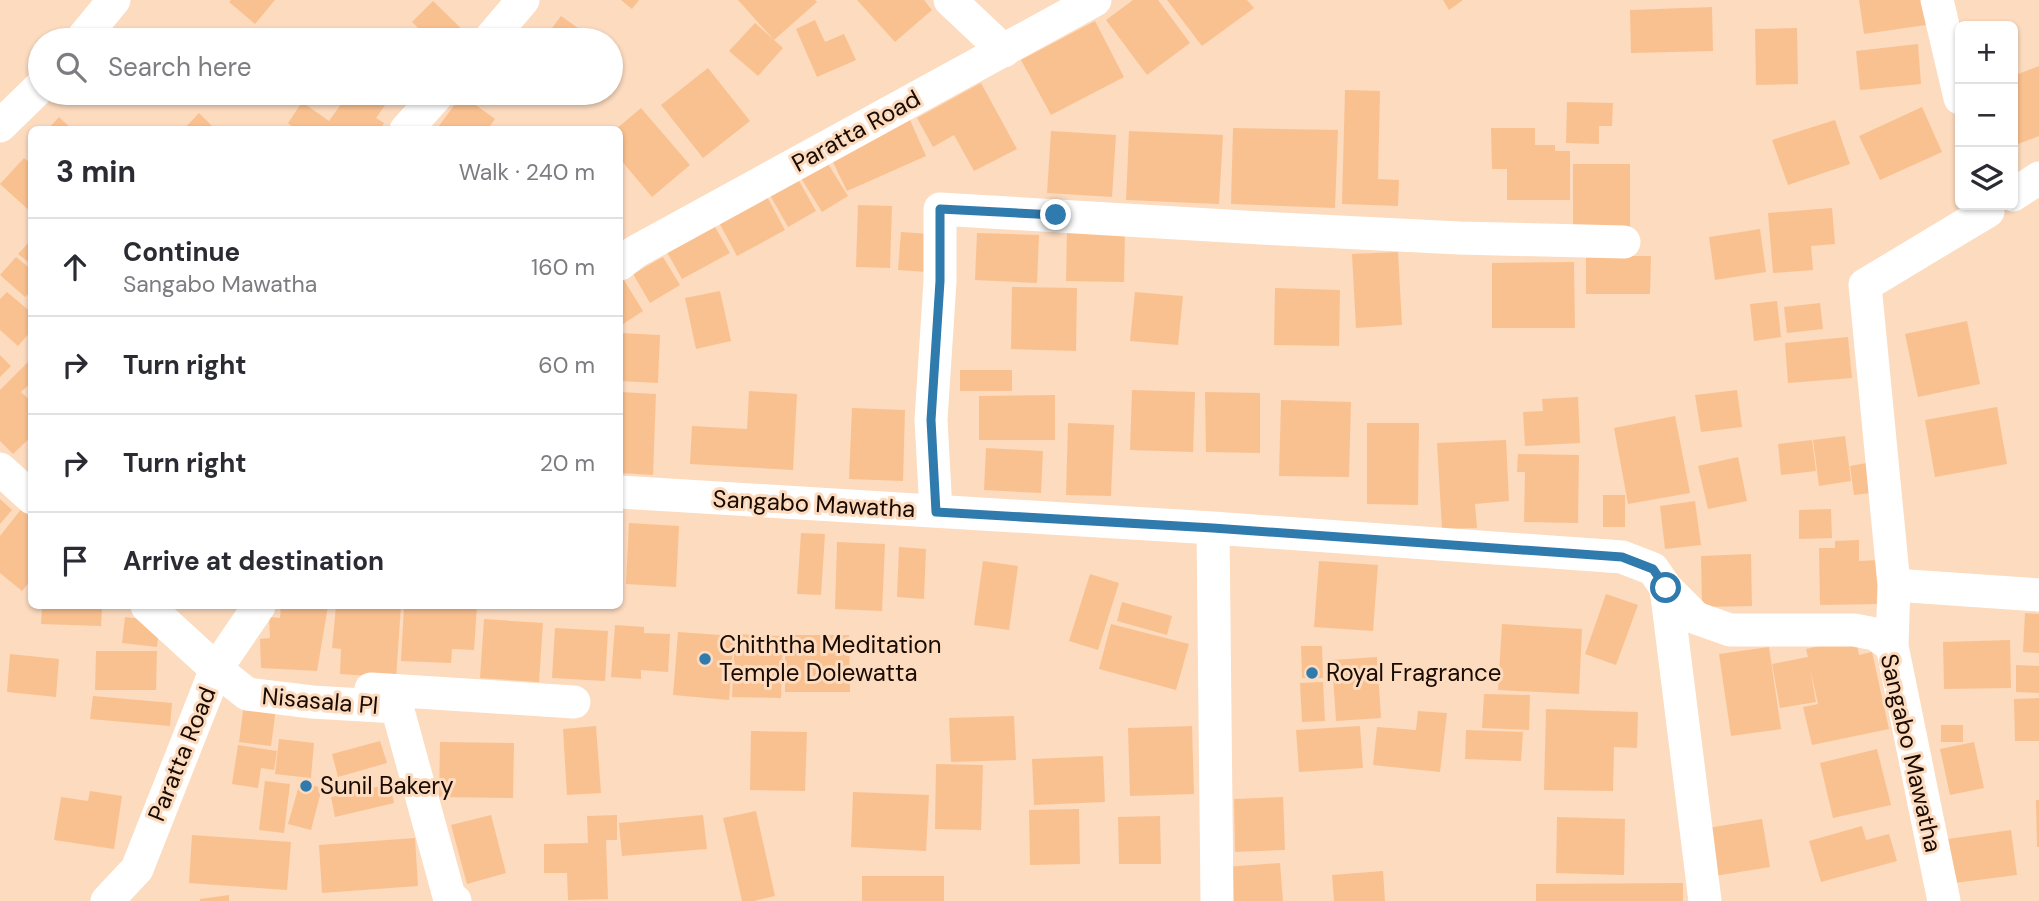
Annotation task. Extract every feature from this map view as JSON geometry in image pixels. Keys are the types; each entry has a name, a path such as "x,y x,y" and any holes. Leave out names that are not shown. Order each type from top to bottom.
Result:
{"street":[{"path":"91,28 114,0"},
{"path":"499,28 523,0"},
{"path":"950,0 1004,51"},
{"name":"Paratta Road","path":"623,261 635,251 1094,0"},
{"path":"1937,0 1957,84"},
{"path":"0,126 28,99"},
{"path":"410,126 429,105"},
{"path":"2018,191 2039,178"},
{"path":"936,512 931,420 940,281 940,209 1459,238 1624,242"},
{"path":"1892,646 1894,585 1865,285 1986,210"},
{"path":"0,469 28,494"},
{"name":"Sangabo Mawatha","path":"623,492 1213,528 1622,557 1653,569 1666,588 1696,618 1730,630 1854,630 1875,634 1892,646 1944,901"},
{"path":"1213,528 1217,901"},
{"path":"1894,585 2039,595"},
{"path":"1666,588 1705,901"},
{"path":"150,609 216,669 290,684 574,702"},
{"name":"Paratta Road","path":"107,901 137,869 216,669 257,609"},
{"name":"Nisasala Pl","path":"216,669 247,694 312,702 397,707 449,896 455,901"}],"building":[{"path":"275,0 255,24 229,2"},
{"path":"621,0 639,0 632,9"},
{"path":"738,0 815,0 817,2 774,40"},
{"path":"857,0 924,0 932,10 895,42"},
{"path":"1133,0 1158,0 1190,43 1147,75 1106,20"},
{"path":"1167,0 1247,0 1254,8 1202,46"},
{"path":"1443,0 1463,0 1449,10"},
{"path":"1859,0 1922,0 1926,25 1864,34"},
{"path":"433,1 461,28 418,28 412,22"},
{"path":"1712,7 1713,51 1631,53 1630,10"},
{"path":"561,16 578,28 552,28"},
{"path":"815,20 825,42 844,34 856,60 817,77 796,29"},
{"path":"1095,21 1124,77 1051,115 1021,60"},
{"path":"755,23 783,48 758,76 729,51"},
{"path":"1797,28 1798,84 1756,85 1755,29"},
{"path":"1918,44 1921,84 1860,90 1856,51"},
{"path":"2039,66 2039,136 2018,144 2018,84 2018,74"},
{"path":"708,68 750,121 703,158 661,105"},
{"path":"981,83 1017,149 974,171 954,135 933,147 917,118"},
{"path":"1345,90 1380,91 1378,179 1399,180 1398,206 1342,204"},
{"path":"1567,102 1613,103 1612,126 1599,126 1599,144 1566,143"},
{"path":"300,105 306,105 329,121 340,105 385,105 376,118 384,123 382,126 291,126 288,123"},
{"path":"454,105 476,105 495,119 490,126 439,126"},
{"path":"1922,107 1942,152 1880,180 1859,136"},
{"path":"641,108 690,165 652,197 623,163 623,126 620,126"},
{"path":"199,113 212,126 187,126"},
{"path":"59,117 69,126 51,126"},
{"path":"910,120 926,156 847,191 830,156"},
{"path":"1835,120 1850,164 1788,185 1772,140"},
{"path":"1233,128 1338,130 1335,208 1231,204"},
{"path":"1491,128 1535,128 1535,145 1555,145 1555,151 1570,151 1570,200 1507,200 1507,169 1492,169"},
{"path":"1051,131 1116,135 1112,197 1047,193"},
{"path":"1129,131 1223,135 1219,204 1126,200"},
{"path":"24,158 28,162 28,209 0,184"},
{"path":"828,164 848,196 822,212 796,170"},
{"path":"1573,164 1630,164 1630,227 1573,227"},
{"path":"794,172 816,211 788,227 766,188"},
{"path":"764,191 785,230 737,256 716,217"},
{"path":"858,205 892,206 890,268 856,267"},
{"path":"1832,208 1835,244 1811,246 1813,270 1773,273 1768,213"},
{"path":"710,218 730,253 682,279 663,245"},
{"path":"1760,229 1766,272 1715,280 1709,237"},
{"path":"1067,230 1125,231 1124,282 1066,281"},
{"path":"901,232 930,234 927,272 898,270"},
{"path":"977,233 1039,235 1037,283 975,280"},
{"path":"28,243 28,262 18,254"},
{"path":"1398,252 1402,325 1356,328 1352,254"},
{"path":"1586,256 1651,256 1650,294 1586,294"},
{"path":"16,257 28,267 28,294 25,297 0,275"},
{"path":"663,257 680,285 650,303 633,274"},
{"path":"1574,262 1575,328 1492,328 1492,263"},
{"path":"623,279 643,311 623,324"},
{"path":"1012,287 1077,288 1076,351 1011,349"},
{"path":"1275,288 1340,290 1339,346 1274,345"},
{"path":"720,291 731,341 696,349 685,298"},
{"path":"7,292 28,310 28,335 18,346 0,330 0,299"},
{"path":"1135,292 1183,296 1178,345 1130,341"},
{"path":"1777,301 1781,337 1754,341 1750,304"},
{"path":"1820,303 1823,329 1787,333 1784,307"},
{"path":"1967,321 1980,384 1918,397 1905,334"},
{"path":"623,333 660,335 658,383 623,381"},
{"path":"1848,337 1852,378 1788,383 1785,343"},
{"path":"0,355 11,366 0,377"},
{"path":"28,362 28,386 21,392 28,398 28,440 13,454 0,441 0,390"},
{"path":"960,370 1012,370 1012,391 960,391"},
{"path":"1132,390 1195,392 1193,452 1130,450"},
{"path":"1737,390 1742,427 1701,432 1695,395"},
{"path":"749,391 797,394 793,470 690,464 692,426 747,429"},
{"path":"623,392 656,394 653,475 623,473"},
{"path":"1205,392 1260,393 1260,453 1206,452"},
{"path":"1055,395 1055,440 979,440 979,396"},
{"path":"1578,397 1580,443 1525,446 1523,412 1543,411 1542,399"},
{"path":"1281,400 1351,402 1349,477 1279,476"},
{"path":"1997,407 2007,464 1935,477 1925,420"},
{"path":"852,408 905,410 903,481 849,479"},
{"path":"1675,416 1690,493 1628,504 1614,428"},
{"path":"1068,423 1114,425 1111,496 1066,495"},
{"path":"1367,423 1419,423 1418,505 1367,504"},
{"path":"1845,436 1851,481 1819,486 1813,440"},
{"path":"1506,440 1509,501 1475,504 1477,528 1442,529 1437,443"},
{"path":"1812,440 1816,471 1781,475 1778,444"},
{"path":"986,448 1043,451 1041,493 984,490"},
{"path":"1518,454 1579,455 1578,523 1524,522 1525,472 1517,472"},
{"path":"1738,457 1747,501 1708,509 1698,466"},
{"path":"1867,463 1871,493 1854,495 1850,466"},
{"path":"1603,495 1625,495 1625,527 1603,527"},
{"path":"0,499 12,510 0,524"},
{"path":"1695,501 1701,545 1665,549 1660,506"},
{"path":"22,508 28,513 28,584 22,591 0,573 0,536"},
{"path":"1831,509 1832,538 1799,539 1799,510"},
{"path":"629,523 679,526 676,587 626,584"},
{"path":"801,533 825,534 821,595 797,594"},
{"path":"1859,540 1859,561 1880,560 1880,604 1820,605 1819,548 1835,548 1835,541"},
{"path":"837,542 885,544 882,611 835,609"},
{"path":"899,547 926,549 924,599 897,597"},
{"path":"1751,554 1752,606 1702,607 1701,556"},
{"path":"983,561 1018,566 1009,630 974,625"},
{"path":"1319,561 1378,565 1373,631 1314,627"},
{"path":"1090,574 1119,583 1098,650 1069,641"},
{"path":"1606,594 1638,605 1616,665 1585,654"},
{"path":"1122,602 1172,616 1167,635 1117,621"},
{"path":"42,609 102,609 101,626 41,624"},
{"path":"281,609 327,609 317,671 261,668 260,639 270,638 269,617 280,618"},
{"path":"336,609 401,609 396,678 340,674 341,649 332,648"},
{"path":"404,609 477,609 474,650 452,649 451,663 401,661"},
{"path":"2025,613 2039,614 2039,653 2023,652"},
{"path":"125,617 160,621 157,647 122,643"},
{"path":"484,619 543,623 539,682 480,678"},
{"path":"1111,624 1189,644 1176,690 1099,669"},
{"path":"1502,624 1582,629 1579,694 1498,690"},
{"path":"615,625 644,627 644,633 670,634 668,672 641,670 641,679 611,677"},
{"path":"555,628 608,631 605,681 552,678"},
{"path":"678,632 734,636 729,700 673,695"},
{"path":"735,634 783,636 781,698 732,697"},
{"path":"785,635 849,635 850,692 785,692"},
{"path":"1856,638 1859,655 1872,652 1889,729 1812,745 1803,707 1818,704 1810,668 1816,702 1780,708 1772,664 1808,657 1806,649"},
{"path":"2010,640 2011,688 1944,689 1943,642"},
{"path":"1301,646 1322,646 1323,678 1302,678"},
{"path":"1769,647 1781,729 1731,736 1719,654"},
{"path":"96,651 157,651 156,690 95,690"},
{"path":"10,654 59,659 56,697 7,692"},
{"path":"1377,657 1381,718 1336,721 1332,660"},
{"path":"2016,665 2039,666 2039,693 2016,692"},
{"path":"1323,682 1325,721 1302,722 1300,683"},
{"path":"1484,694 1530,695 1529,730 1482,728"},
{"path":"93,696 172,703 170,726 90,719"},
{"path":"2039,698 2039,741 2015,741 2014,699"},
{"path":"244,703 276,708 271,746 239,742"},
{"path":"1546,709 1638,712 1637,748 1614,747 1613,791 1544,790"},
{"path":"1418,711 1447,713 1440,772 1373,765 1377,727 1416,730"},
{"path":"1014,716 1016,760 951,762 949,718"},
{"path":"1941,725 1963,725 1963,742 1941,742"},
{"path":"596,726 601,793 567,795 563,729"},
{"path":"1192,726 1194,794 1130,796 1128,728"},
{"path":"1360,726 1363,768 1299,772 1296,730"},
{"path":"1466,730 1523,732 1521,761 1465,759"},
{"path":"751,731 807,732 805,791 750,790"},
{"path":"279,739 314,743 311,778 275,774"},
{"path":"380,741 387,763 338,777 332,754"},
{"path":"440,742 514,743 513,798 439,797"},
{"path":"1974,742 1984,788 1950,795 1940,749"},
{"path":"238,745 277,751 274,770 261,768 258,788 232,784"},
{"path":"1877,749 1891,805 1833,818 1820,763"},
{"path":"1103,756 1105,802 1034,805 1032,759"},
{"path":"936,764 983,765 981,830 935,829"},
{"path":"265,781 290,784 284,833 259,830"},
{"path":"300,782 322,788 311,830 288,824"},
{"path":"390,784 394,803 335,817 331,797"},
{"path":"90,791 122,796 114,849 54,840 61,797 88,801"},
{"path":"853,792 929,795 926,851 851,847"},
{"path":"1283,797 1285,850 1235,852 1234,799"},
{"path":"2036,800 2039,800 2039,847 2037,847"},
{"path":"1079,809 1080,864 1030,865 1029,810"},
{"path":"756,811 775,896 742,901 723,818"},
{"path":"491,815 506,873 467,884 451,825"},
{"path":"617,815 617,840 606,840 608,899 568,900 567,873 544,873 544,844 588,843 587,816"},
{"path":"703,815 707,849 622,856 619,823"},
{"path":"1160,816 1161,864 1119,864 1118,817"},
{"path":"1557,817 1625,819 1624,875 1556,873"},
{"path":"1762,819 1770,867 1715,876 1708,828"},
{"path":"1862,826 1866,840 1889,834 1897,861 1821,882 1809,841"},
{"path":"2011,830 2017,875 1954,883 1948,839"},
{"path":"192,835 291,842 287,890 189,883"},
{"path":"415,838 418,886 322,893 319,845"},
{"path":"1280,863 1283,901 1227,901 1225,867"},
{"path":"1383,871 1385,901 1334,901 1332,875"},
{"path":"862,876 944,876 944,901 862,901"},
{"path":"1683,883 1683,901 1536,901 1536,884"},
{"path":"229,895 229,901 200,901 200,899"}],"place":[{"name":"Chiththa Meditation Temple Dolewatta","path":"705,659"},
{"name":"Royal Fragrance","path":"1312,673"},
{"name":"Sunil Bakery","path":"306,786"}],"route":[{"path":"1056,215 940,209 940,281 931,420 936,512 1213,528 1622,557 1653,569 1666,588"}]}
